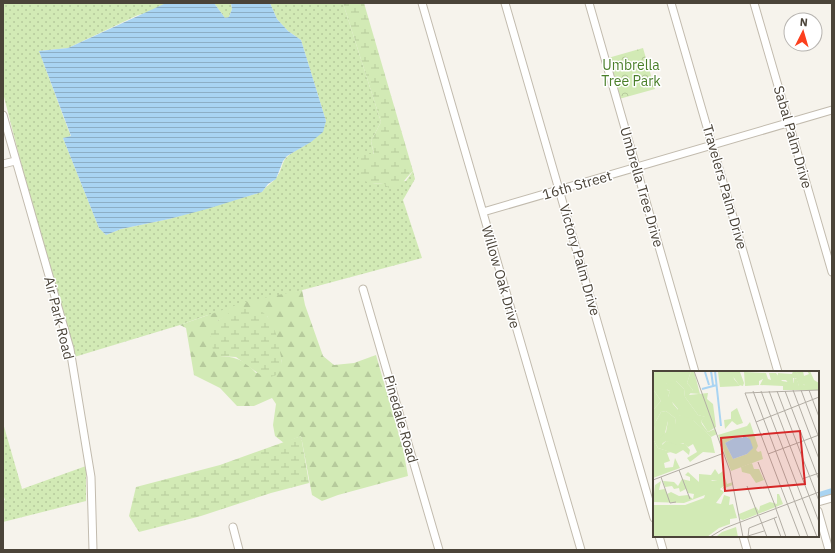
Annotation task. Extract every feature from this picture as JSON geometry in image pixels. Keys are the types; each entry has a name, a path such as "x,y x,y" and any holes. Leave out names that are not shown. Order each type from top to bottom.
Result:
{"street":[{"name":"Willow Oak Drive","path":"422,3 581,550"},
{"name":"Victory Palm Drive","path":"505,3 653,515"},
{"name":"Umbrella Tree Drive","path":"589,3 695,371"},
{"name":"Travelers Palm Drive","path":"671,3 778,371"},
{"name":"Sabal Palm Drive","path":"754,3 832,272"},
{"name":"16th Street","path":"483,212 832,110"},
{"name":"Air Park Road","path":"3,115 70,349 91,478 93,550"},
{"path":"3,164 15,161"},
{"name":"Pinedale Road","path":"363,289 439,550"},
{"path":"819,502 832,498"},
{"path":"819,515 829,550"},
{"path":"233,527 239,550"},
{"path":"659,537 663,550"},
{"path":"743,537 747,550"}],"green space":[{"path":"3,3 193,3 138,15 68,48 39,51 71,137 63,138 99,228 106,235 121,229 169,219 262,192 279,174 286,158 315,138 323,128 326,121 301,40 288,31 277,19 270,3 343,3 381,122 371,141 374,155 365,154 372,184 406,181 413,171 415,179 403,200 422,258 205,316 71,358 3,93"},
{"path":"214,3 231,3 232,9 229,17 225,18"},
{"path":"343,3 364,3 413,171 401,184 390,189 383,183 372,184 360,179 358,158 361,151 365,154 374,154 371,141 381,122"},
{"name":"Umbrella Tree Park","path":"643,48 655,89 619,99 608,58"},
{"path":"640,82 642,89 627,93 625,86"},
{"path":"302,290 305,305 323,356 334,365 354,363 376,355 403,449 408,476 338,495 322,501 312,495 301,436 284,443 275,436 273,425 276,404 272,398 254,406 237,406 220,388 194,375 186,328 180,325 245,302","holes":["228,315 267,316 274,330 282,363 256,373 240,360 220,356 217,321"]},
{"path":"238,307 250,307 257,309 268,318 276,332 282,363 276,375 266,379 236,357 220,356 213,350 210,333 217,321"},
{"path":"3,423 22,489 86,466 86,501 3,522 3,501 5,500 3,494"},
{"path":"301,436 309,483 271,493 201,516 139,532 129,516 136,487 220,465"}],"water":[{"path":"214,3 225,18 229,17 232,9 231,3 270,3 277,19 288,31 301,40 326,121 323,132 311,142 287,156 283,161 276,179 268,184 262,192 169,219 121,229 106,235 99,228 63,138 71,136 39,51 68,48 164,4"}],"waterway":[{"path":"819,495 832,491"}]}
